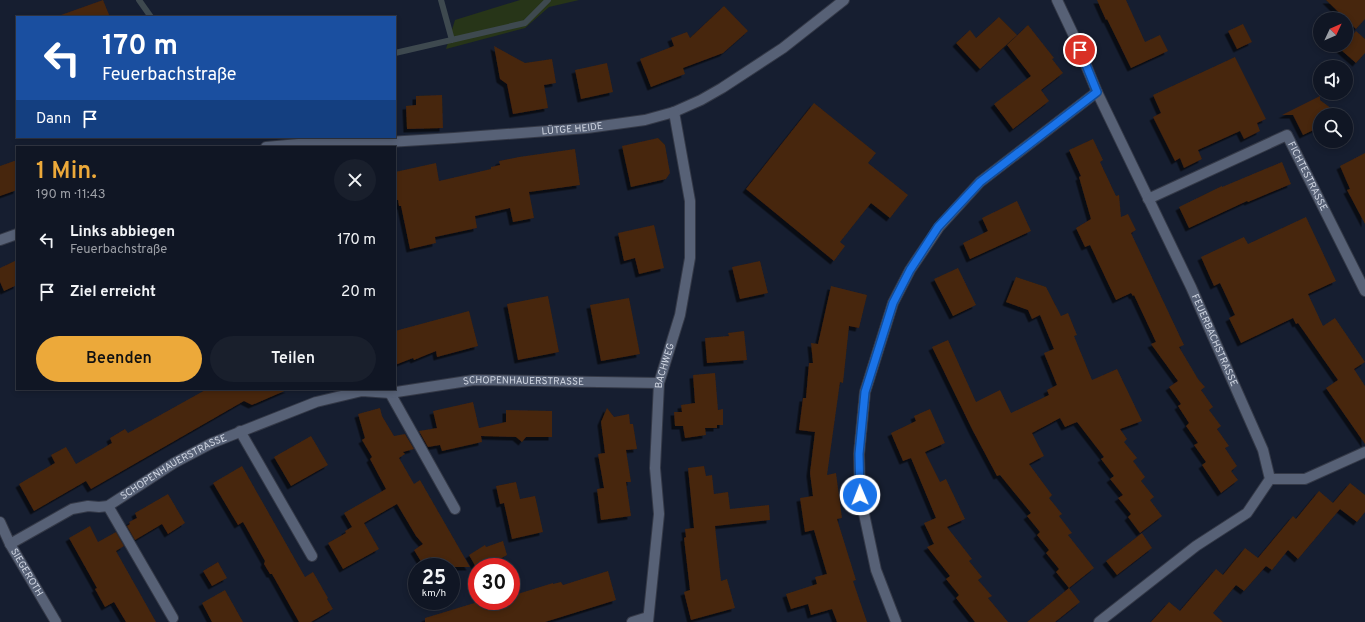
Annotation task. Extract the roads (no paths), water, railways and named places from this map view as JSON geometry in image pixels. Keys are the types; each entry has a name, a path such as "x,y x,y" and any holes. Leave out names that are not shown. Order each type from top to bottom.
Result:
{"street":[{"name":"LÜTGE HEIDE","path":"277,146 331,141 388,142 587,128 629,123 674,112 701,100 722,88 783,48 844,0"},
{"name":"FEUERBACHSTRASSE","path":"1057,0 1074,36 1097,92 1191,287 1264,450 1270,479"},
{"path":"896,622 875,562 860,495 859,454 865,392 893,303 910,270 938,227 980,182 1097,92"},
{"name":"BACHWEG","path":"648,620 659,514 655,468 659,383 680,315 690,258 690,202 674,112"},
{"name":"FICHTESTRASSE","path":"1148,199 1287,135 1365,291"},
{"path":"0,240 16,234"},
{"name":"SCHOPENHAUERSTRASSE","path":"108,506 174,463 212,442 316,402 362,390 390,393 474,380 659,383"},
{"path":"390,393 455,509"},
{"path":"240,431 312,556"},
{"path":"1099,622 1196,546 1247,513 1270,479 1306,479 1365,452"},
{"path":"10,544 72,509 88,506 108,506 174,618"},
{"name":"SIEGEROTH","path":"0,522 10,544 56,622"},
{"path":"632,622 648,620"}],"waterway":[{"path":"139,0 150,16"},
{"path":"441,0 452,40"},
{"path":"396,53 525,23 548,0"}]}
